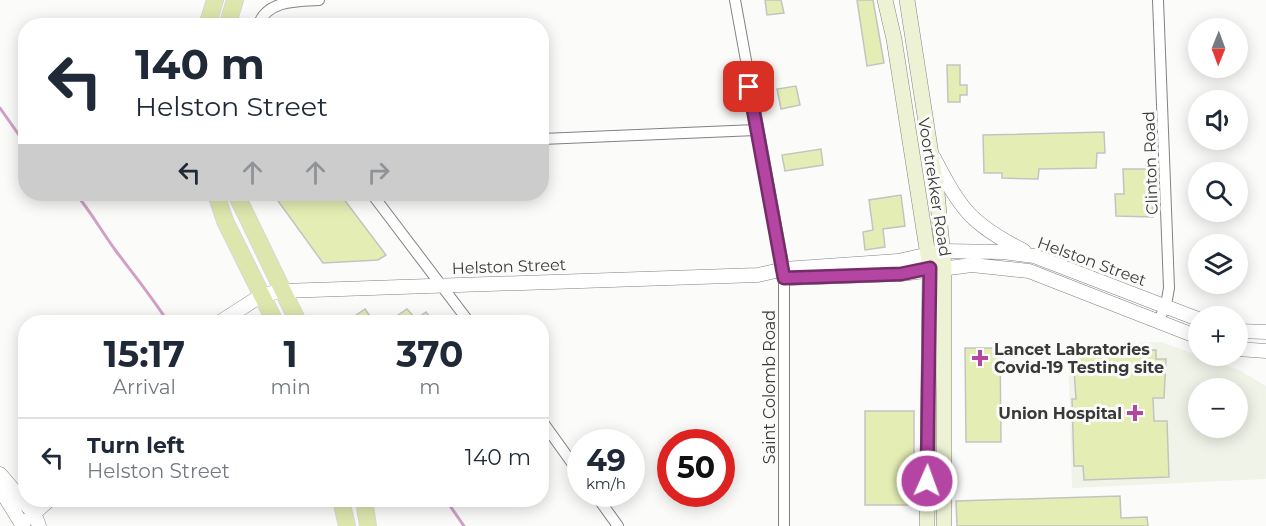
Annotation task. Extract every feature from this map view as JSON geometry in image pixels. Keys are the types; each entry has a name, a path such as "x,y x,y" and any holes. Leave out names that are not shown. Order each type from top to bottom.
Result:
{"main road":[{"path":"209,18 215,0"},
{"path":"229,18 235,0"},
{"name":"Voortrekker Road","path":"885,0 936,252"},
{"name":"Voortrekker Road","path":"907,0 930,151 937,268 944,526"},
{"path":"218,201 225,221 272,315"},
{"path":"239,201 295,315"},
{"name":"Voortrekker Road","path":"927,526 937,268"},
{"path":"342,507 346,526"},
{"path":"365,507 368,526"}],"street":[{"path":"262,18 265,13 281,4 319,0"},
{"name":"Saint Colomb Road","path":"735,0 756,130 784,274 784,526"},
{"name":"Clinton Road","path":"1158,0 1169,271 1166,305 1158,322"},
{"path":"549,139 756,130"},
{"path":"930,151 950,190 972,218 990,234 1034,256"},
{"path":"377,201 464,315"},
{"name":"Helston Street","path":"784,274 898,261 936,252 1004,252 1034,256 1188,315"},
{"name":"Helston Street","path":"230,315 262,295 283,291 784,274 901,274 937,268 1007,267 1029,271 1188,334"},
{"path":"1248,331 1266,332"},
{"path":"1248,350 1266,351"},
{"path":"549,431 567,456"},
{"path":"0,474 18,496"},
{"path":"0,489 23,524 37,520 45,507"},
{"path":"27,507 37,520"},
{"path":"604,507 618,526"}],"shaded area":[{"name":"Union Hospital","path":"1161,342 1188,352 1188,366 1228,366 1266,386 1266,479 1072,488 1068,345"}],"building":[{"path":"765,0 781,0 784,13 767,15"},
{"path":"857,0 873,0 884,63 867,66"},
{"path":"947,65 960,65 960,85 967,85 967,95 960,95 960,102 948,102"},
{"path":"796,86 800,105 781,109 777,89"},
{"path":"1104,132 1105,153 1097,153 1096,168 1039,169 1038,179 1002,178 1002,173 984,173 983,135"},
{"path":"821,149 823,165 785,171 782,155"},
{"path":"1123,169 1151,169 1153,217 1116,216 1115,194 1124,194"},
{"path":"901,195 905,226 883,229 885,247 865,250 863,232 873,230 869,200"},
{"path":"278,201 345,201 386,255 378,260 323,263"},
{"path":"365,309 369,315 356,315"},
{"path":"407,309 412,315 398,315"},
{"path":"965,348 1000,348 1001,442 966,442"},
{"path":"1156,350 1156,359 1166,359 1164,398 1153,398 1154,421 1167,421 1169,477 1084,480 1083,466 1074,466 1072,399 1076,399 1073,353"},
{"path":"865,411 914,411 914,505 865,505"},
{"path":"1120,496 1121,518 1147,517 1148,526 957,526 956,501"}],"waterway":[{"path":"0,108 18,134"},
{"path":"82,201 163,315"},
{"path":"451,507 464,526"}],"place":[{"name":"Lancet Labratories Covid-19 Testing site","path":"980,358"},
{"name":"Union Hospital","path":"1135,413"}],"route":[{"path":"749,87 784,278 901,274 930,268 930,417 927,481"}]}
